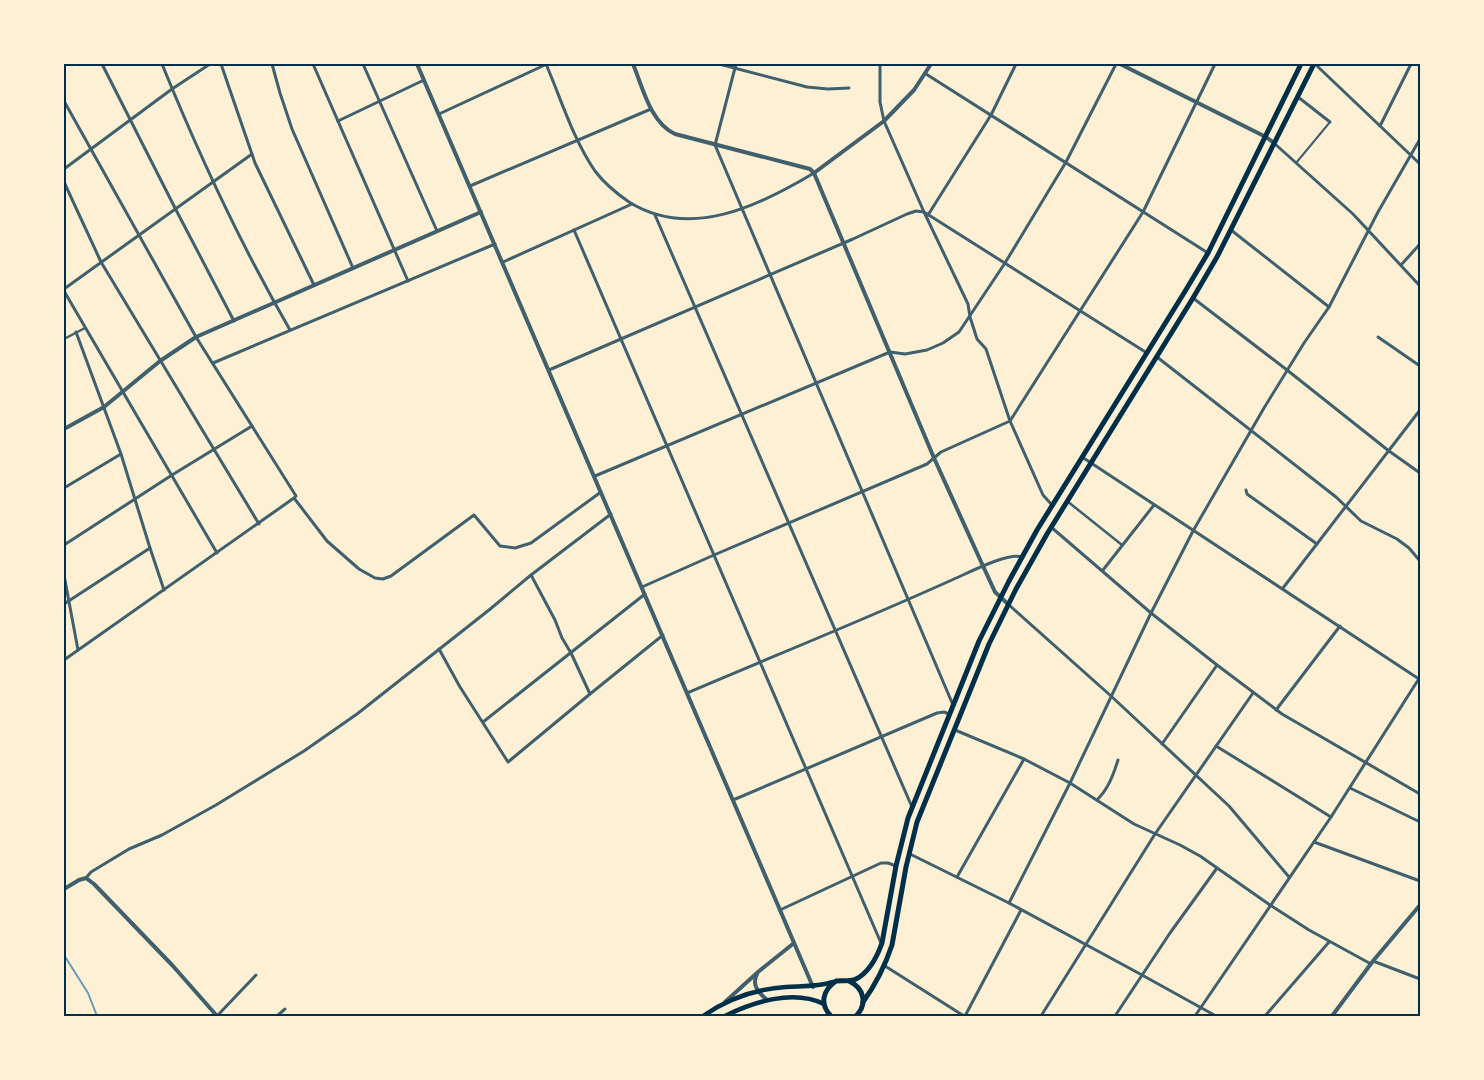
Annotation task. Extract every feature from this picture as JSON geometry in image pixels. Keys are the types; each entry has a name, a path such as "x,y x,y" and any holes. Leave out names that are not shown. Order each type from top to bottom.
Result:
{"main road":[{"path":"703,1016 725,1002 758,990 784,987 813,987 839,980 848,981 856,979 871,966 882,944 903,834 912,807 979,641 1022,557 1052,505 1208,253 1302,64"},
{"path":"863,1002 876,983 892,945 909,853 921,812 989,644 1027,568 1051,526 1193,298 1231,230 1314,64"},
{"path":"848,981 857,986 861,991 862,1009 857,1016"},
{"path":"831,1016 826,1011 824,998 826,991 834,982"},
{"path":"724,1016 746,1006 766,1000 801,999 824,1004"}],"street":[{"path":"102,64 234,321"},
{"path":"162,64 213,182 274,303 290,330"},
{"path":"64,169 130,119 210,64"},
{"path":"221,64 252,154 314,285"},
{"path":"272,64 292,129 353,268"},
{"path":"313,64 408,281"},
{"path":"363,64 437,231"},
{"path":"417,64 813,987"},
{"path":"439,114 547,64 578,141 590,164 602,180 632,204 656,215 676,218 699,218 718,216 743,209 778,194 814,173 884,121 914,90 931,64"},
{"path":"632,64 658,122 670,132 810,169 814,173 934,458 995,592 1111,696 1229,806 1290,877"},
{"path":"719,64 735,66 807,87 849,88"},
{"path":"880,64 880,102 884,121 924,212 968,304 977,339 986,350 1010,421 1043,495 1052,505"},
{"path":"928,214 991,115 1016,64"},
{"path":"594,476 890,352 905,354 927,350 943,343 959,332 1005,263 1066,162 1116,64"},
{"path":"1120,64 1266,137 1338,199 1420,286"},
{"path":"642,587 927,464 941,452 1010,421 1143,212 1216,64"},
{"path":"1314,64 1420,164"},
{"path":"1380,126 1411,64"},
{"path":"735,66 716,145 953,705"},
{"path":"926,74 1208,253"},
{"path":"338,121 424,80"},
{"path":"1298,96 1330,122"},
{"path":"64,101 196,337 296,496 294,498 320,532 337,550 364,573 379,579 391,576 474,514 500,546 514,548 531,543 601,492"},
{"path":"470,186 651,109"},
{"path":"1008,904 1070,783 1151,613 1193,531 1250,430 1329,306 1420,139"},
{"path":"217,553 172,474 122,393 64,290 252,154"},
{"path":"64,182 101,262 259,524"},
{"path":"503,262 632,204"},
{"path":"549,370 916,211 928,214 1147,353"},
{"path":"64,429 104,407 160,361 196,337 482,212"},
{"path":"656,215 912,807"},
{"path":"574,230 882,944"},
{"path":"1231,230 1329,306"},
{"path":"213,363 495,244"},
{"path":"1401,265 1420,244"},
{"path":"1193,298 1388,451 1420,473"},
{"path":"64,339 85,328"},
{"path":"76,332 121,454 164,590"},
{"path":"1378,337 1420,366"},
{"path":"1157,356 1336,497 1354,515 1365,523 1402,542 1420,561"},
{"path":"1283,588 1420,410"},
{"path":"64,545 172,474 252,426"},
{"path":"64,488 121,454"},
{"path":"1082,457 1420,678 1366,764 1195,1016"},
{"path":"1246,490 1247,494 1266,509 1317,544"},
{"path":"64,660 294,498"},
{"path":"1067,501 1122,545"},
{"path":"1103,570 1154,505"},
{"path":"64,890 79,880 86,878 91,872 129,849 162,835 216,805 304,751 357,714 531,575 611,514"},
{"path":"1051,526 1151,613 1276,710 1420,794"},
{"path":"64,604 150,548"},
{"path":"687,693 908,600 983,566 1013,555 1022,557"},
{"path":"64,575 78,650"},
{"path":"531,575 555,620 590,694"},
{"path":"482,722 645,594"},
{"path":"1276,710 1340,626"},
{"path":"439,649 460,687 508,762 662,635"},
{"path":"1162,744 1217,665"},
{"path":"1040,1016 1155,834 1253,693"},
{"path":"733,800 940,712 949,714"},
{"path":"954,730 1024,759 1070,783 1134,824 1180,845 1329,942 1372,962 1420,979"},
{"path":"1216,746 1331,816"},
{"path":"958,876 1024,759"},
{"path":"1096,800 1102,795 1114,775 1118,760"},
{"path":"1350,788 1418,821"},
{"path":"1314,842 1420,881"},
{"path":"909,853 958,876 1216,1016"},
{"path":"780,910 881,863 896,866"},
{"path":"1114,1016 1216,868"},
{"path":"86,878 173,966 217,1016 256,975"},
{"path":"1332,1016 1372,962 1420,905"},
{"path":"884,966 964,1016 1021,910"},
{"path":"1265,1016 1329,942"},
{"path":"725,1002 794,943"},
{"path":"758,972 754,981 766,1000"},
{"path":"277,1016 285,1008"}],"lane":[{"path":"1296,163 1330,122"}],"waterway":[{"path":"64,955 88,993 97,1016"}]}
